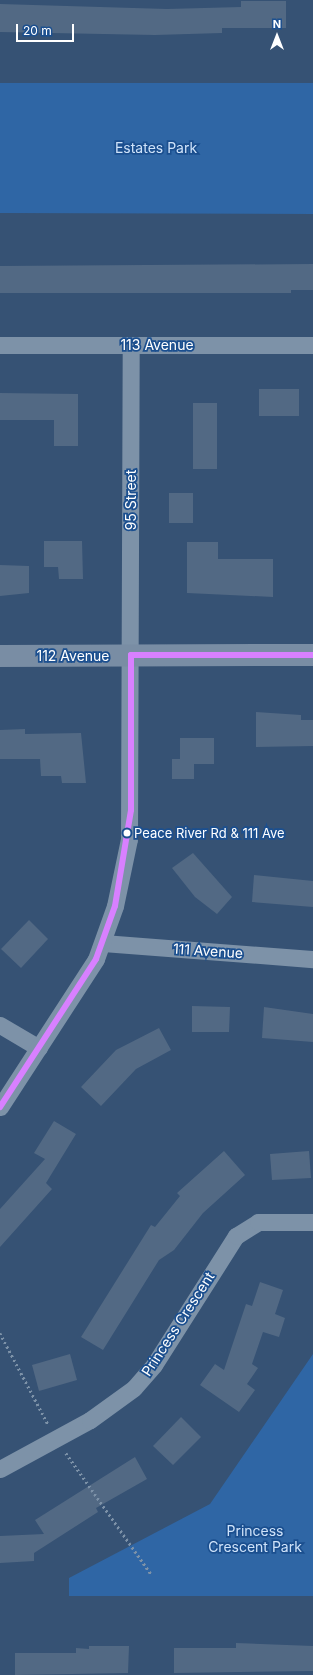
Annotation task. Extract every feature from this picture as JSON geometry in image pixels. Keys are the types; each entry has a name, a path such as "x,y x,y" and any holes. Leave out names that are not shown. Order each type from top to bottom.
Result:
{"street":[{"name":"113 Avenue","path":"0,345 313,345"},
{"name":"95 Street","path":"0,1107 39,1048 103,943 129,839 131,655 130,345"},
{"name":"112 Avenue","path":"0,656 313,655"},
{"name":"111 Avenue","path":"103,943 313,959"},
{"path":"0,1025 39,1048"},
{"name":"Princess Crescent","path":"0,1469 56,1440 114,1405 134,1388 154,1365 236,1236 258,1222 313,1222"}],"path":[{"path":"0,1333 56,1440 151,1574"}],"green space":[{"name":"Estates Park","path":"0,83 313,83 313,214 0,213"},
{"name":"Princess Crescent Park","path":"313,1354 313,1596 69,1596 69,1578 210,1504"}],"building":[{"path":"241,1 286,1 286,28 222,28 222,33 155,35 0,32 0,4 167,9 241,7"},
{"path":"313,264 313,290 291,290 291,293 0,293 0,266"},
{"path":"259,389 299,389 299,416 259,416"},
{"path":"0,393 78,394 78,446 54,446 54,420 0,420"},
{"path":"193,403 217,403 217,469 193,469"},
{"path":"169,493 193,493 193,523 169,523"},
{"path":"44,541 82,541 83,579 59,579 58,567 44,567"},
{"path":"187,542 218,542 218,559 273,559 273,597 187,593"},
{"path":"0,565 29,566 29,593 0,596"},
{"path":"256,712 301,715 301,720 313,720 313,746 256,747"},
{"path":"25,729 25,734 81,733 86,783 62,783 61,776 41,776 40,759 0,759 0,730"},
{"path":"180,738 214,738 214,764 194,764 194,779 172,779 172,759 180,759"},
{"path":"193,853 232,897 217,914 195,897 172,868"},
{"path":"254,875 313,881 313,907 252,902"},
{"path":"29,920 48,939 21,968 1,949"},
{"path":"192,1006 230,1007 229,1032 192,1032"},
{"path":"264,1007 313,1014 313,1042 262,1038"},
{"path":"159,1028 171,1050 136,1069 101,1106 81,1087 116,1050"},
{"path":"54,1121 76,1134 46,1183 52,1189 0,1247 0,1209 45,1159 34,1153"},
{"path":"224,1151 245,1175 203,1213 174,1250 159,1260 103,1350 81,1337 151,1225 155,1227 180,1196 177,1193"},
{"path":"309,1151 311,1178 272,1180 270,1154"},
{"path":"260,1282 283,1290 275,1314 285,1318 279,1337 263,1332 252,1364 258,1368 247,1384 255,1390 239,1412 200,1385 215,1364 224,1370 246,1304 252,1306"},
{"path":"70,1354 77,1380 39,1391 32,1365"},
{"path":"181,1417 201,1437 173,1465 153,1446"},
{"path":"135,1457 147,1479 96,1508 98,1512 34,1553 34,1561 0,1563 0,1536 44,1534 35,1520"},
{"path":"236,1643 313,1646 313,1671 174,1673 174,1648 236,1648"},
{"path":"89,1646 129,1646 128,1673 15,1675 15,1653 76,1653 76,1648 89,1649"}],"transit line":[{"path":"0,1107 96,959 115,906 131,810 131,655 313,655"}],"place":[{"name":"Peace River Rd & 111 Ave","path":"127,833"}]}
